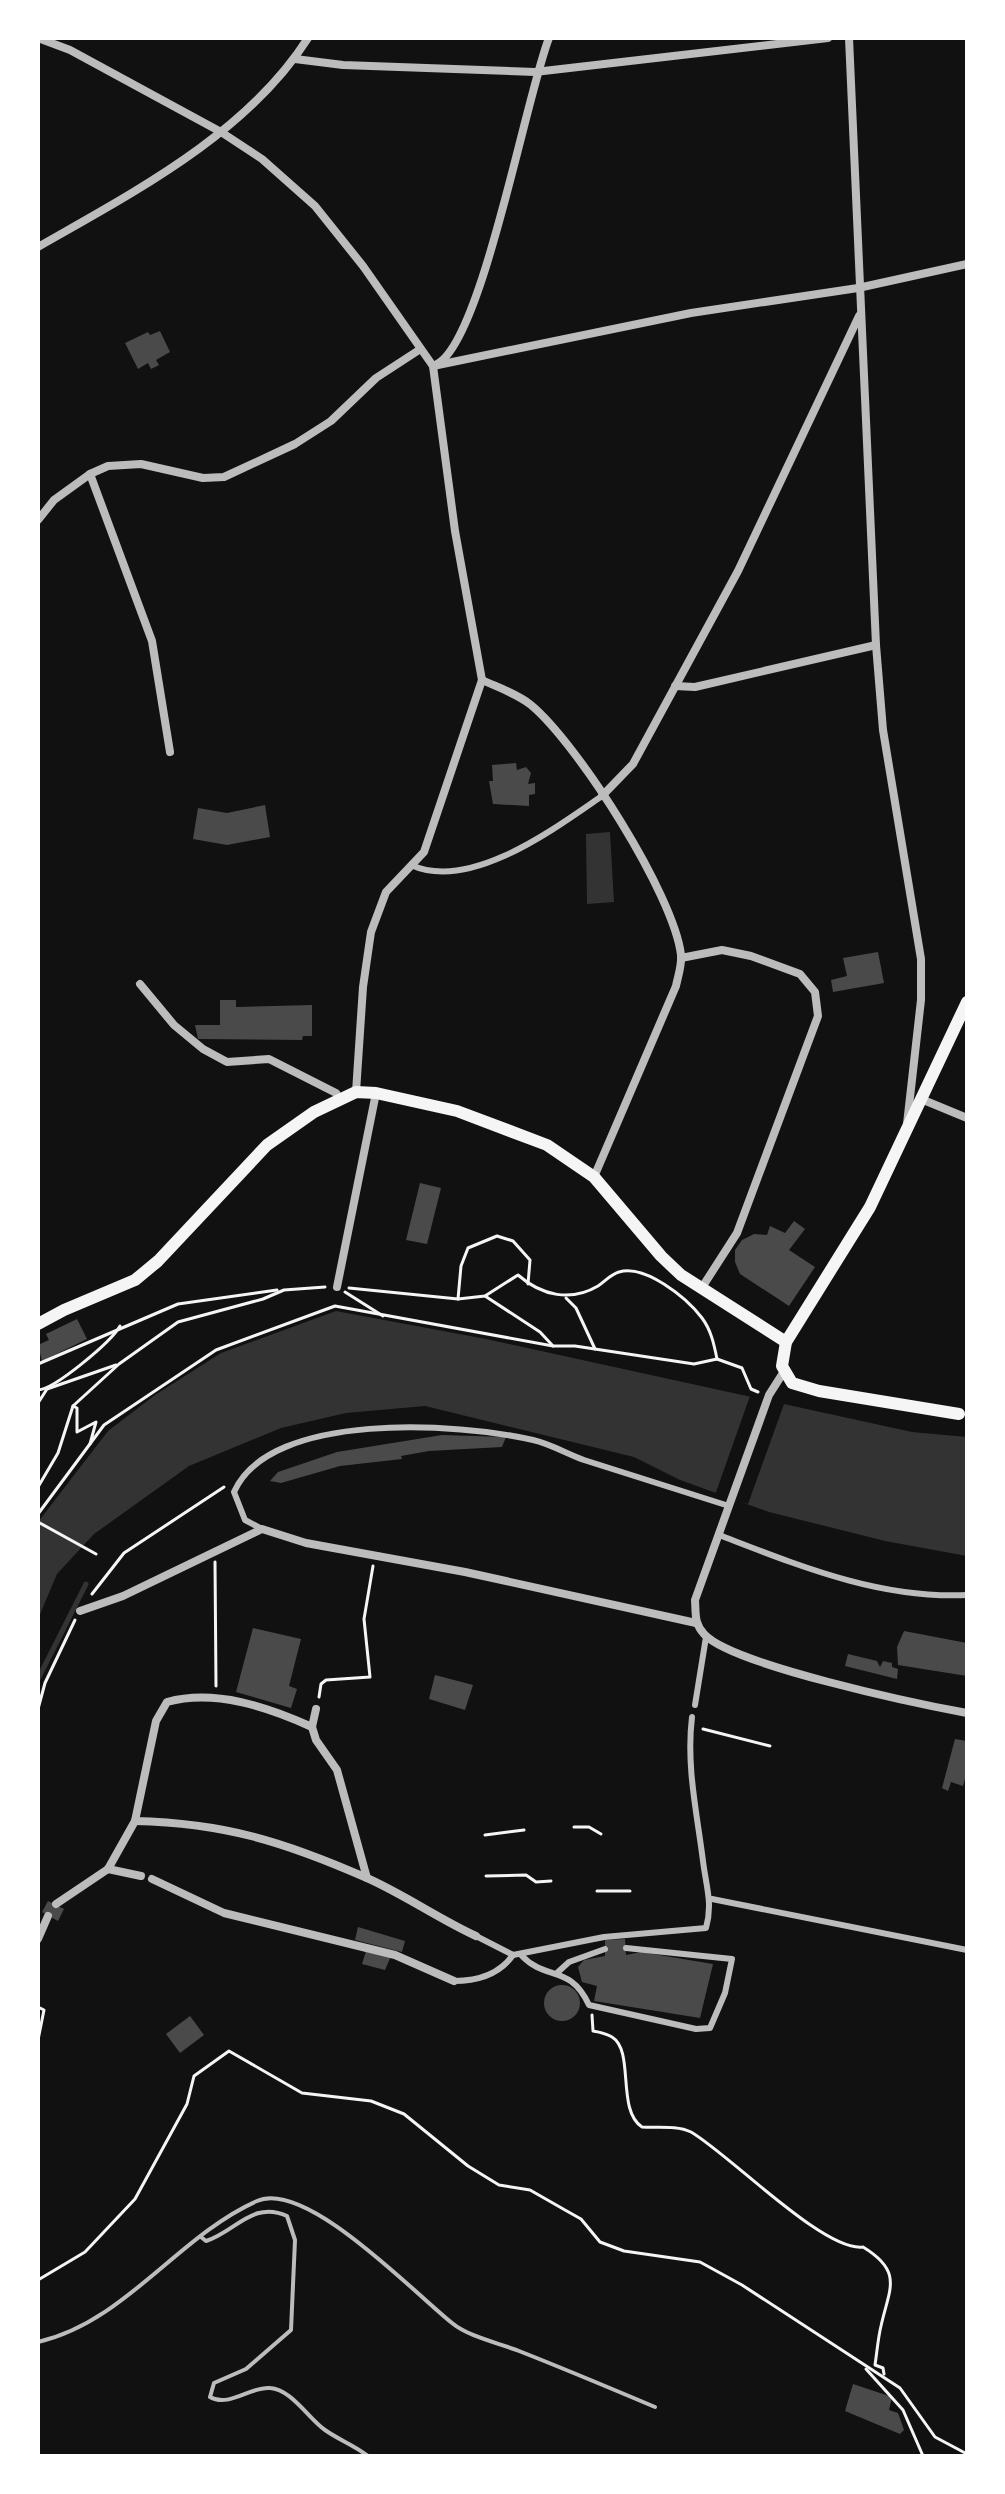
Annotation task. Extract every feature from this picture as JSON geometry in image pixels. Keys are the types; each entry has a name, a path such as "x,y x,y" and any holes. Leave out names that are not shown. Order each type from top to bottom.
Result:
{"main road":[{"path":"959,1414 797,1385 783,1373 786,1342 870,1207 967,1002"},
{"path":"38,1324 135,1280 158,1261 267,1145 356,1092 376,1093 457,1111 547,1145 594,1177 661,1256 701,1289 786,1342"}],"street":[{"path":"38,38 70,50 221,132 262,159 315,206 363,266 433,366 455,531 482,680 430,839 424,852 386,892 371,932 361,1002 356,1092"},
{"path":"38,247 203,149 295,59 308,38"},
{"path":"433,366 442,362 454,348 480,283 506,204 535,72 549,38"},
{"path":"295,59 343,65 535,72 828,38"},
{"path":"849,38 876,645 883,730 921,959 921,1000 906,1132"},
{"path":"433,366 691,313 858,288 967,264"},
{"path":"410,865 427,873 474,869 552,830 602,796 633,764 738,571 859,316"},
{"path":"38,520 54,500 90,474 108,466 141,464 203,478 224,477 295,444 331,421 376,378 419,350"},
{"path":"90,474 152,641 170,752"},
{"path":"675,686 695,687 876,645"},
{"path":"482,680 530,704 564,742 602,796 662,896 681,958 676,986 594,1177"},
{"path":"681,958 722,950 751,956 800,974 815,992 818,1016 737,1233 701,1289"},
{"path":"140,984 174,1025 203,1049 227,1062 269,1059 336,1093 340,1099"},
{"path":"337,1287 376,1093"},
{"path":"921,1099 967,1118"},
{"path":"783,1373 768,1397 695,1600 696,1623 706,1637 737,1655 917,1704 967,1713"},
{"path":"696,1623 375,1554 306,1543 262,1529 245,1520 234,1492 242,1475 299,1439 333,1431 396,1429 499,1434 537,1440 578,1458 731,1503"},
{"path":"80,1611 123,1596 262,1529"},
{"path":"719,1535 851,1582 926,1597 967,1595"},
{"path":"695,1705 695,1675 706,1637"},
{"path":"56,1904 108,1869 135,1821 156,1721 167,1702 186,1697 215,1698 278,1712 312,1727"},
{"path":"316,1709 312,1727 316,1740 337,1770 367,1878"},
{"path":"135,1821 195,1822 289,1845 367,1878 513,1955 604,1937 706,1928 712,1899 689,1762 692,1717"},
{"path":"108,1869 141,1876"},
{"path":"152,1879 224,1913 395,1955 454,1981 469,1981 502,1970 513,1955"},
{"path":"712,1899 967,1950"},
{"path":"38,1939 48,1916"},
{"path":"522,1955 534,1969 558,1972 572,1981 589,2005 696,2029 710,2028 725,1993 732,1959 626,1948"},
{"path":"558,1972 569,1962 605,1949"}],"lane":[{"path":"38,2342 88,2321 147,2282 201,2237 258,2201 272,2197 293,2202 344,2231 456,2326 655,2407"},
{"path":"201,2237 206,2241 213,2239 249,2214 277,2212 287,2216 295,2240 291,2330 246,2369 214,2383 210,2397 229,2399 269,2387 280,2390 326,2431 353,2443 368,2456"}],"path":[{"path":"458,1299 461,1266 468,1248 497,1236 513,1241 530,1260 528,1284"},
{"path":"566,1298 595,1287 617,1272 640,1271 686,1302 703,1319 717,1359"},
{"path":"38,1364 120,1326 178,1304 284,1290 337,1287 458,1299 485,1296 518,1275 528,1284 566,1298 576,1308 595,1349"},
{"path":"337,1287 386,1318"},
{"path":"38,1487 58,1453 73,1406 119,1364 164,1335 178,1322 284,1290"},
{"path":"485,1296 540,1332 553,1346"},
{"path":"38,1514 104,1425 216,1350 335,1306 386,1318 553,1346 694,1364 717,1359 742,1368 751,1389"},
{"path":"38,1403 47,1389 116,1334 120,1326"},
{"path":"38,1390 119,1364"},
{"path":"73,1406 77,1408 77,1432 96,1422 89,1446"},
{"path":"38,1709 45,1683 80,1611 124,1553 242,1475"},
{"path":"38,1522 96,1554"},
{"path":"214,1550 215,1698"},
{"path":"316,1709 321,1684 326,1680 370,1677 364,1619 375,1554"},
{"path":"691,1726 770,1746"},
{"path":"574,1827 589,1827 601,1834"},
{"path":"485,1835 524,1830"},
{"path":"486,1876 526,1875 536,1882 551,1881"},
{"path":"597,1891 630,1891"},
{"path":"38,2007 44,2010 38,2040"},
{"path":"592,2011 593,2031 614,2038 620,2047 631,2113 636,2123 642,2127 689,2131 824,2233 853,2248 863,2247 885,2265 891,2279 892,2294 881,2324 875,2365 883,2368 884,2376"},
{"path":"38,2280 85,2252 135,2199 187,2104 194,2076 229,2051 302,2093 371,2101 404,2114 468,2166 499,2185 530,2190 581,2219 600,2242 624,2251 700,2262 742,2285 863,2366 884,2376 910,2400 935,2437 967,2454"},
{"path":"38,2054 38,2098"},
{"path":"863,2366 903,2410 923,2456"}],"shaded area":[{"path":"610,832 614,902 587,904 586,834"},
{"path":"336,1311 486,1339 912,1432 967,1437 967,1556 885,1541 769,1512 680,1480 634,1457 425,1406 346,1413 281,1428 189,1466 94,1534 57,1574 38,1619 38,1522 108,1431 155,1395 221,1353"}],"pier":[{"path":"750,1396 784,1404 748,1504 715,1495"}],"building":[{"path":"160,331 170,352 156,360 159,365 151,369 148,363 138,369 125,343 148,332 150,335"},
{"path":"516,763 517,770 526,767 531,773 528,784 535,783 535,794 529,795 529,806 493,804 489,781 493,781 492,765"},
{"path":"265,805 270,837 227,845 193,839 198,808 227,813"},
{"path":"878,952 884,983 833,992 831,980 847,976 843,958"},
{"path":"220,1000 236,1000 236,1007 312,1005 312,1036 303,1036 302,1040 198,1039 195,1025 220,1025"},
{"path":"420,1183 441,1188 427,1244 406,1240"},
{"path":"794,1221 805,1229 789,1250 815,1267 789,1306 740,1274 735,1262 735,1250 742,1240 754,1234 767,1235 770,1226 785,1233"},
{"path":"77,1319 87,1339 42,1361 38,1345 49,1340 46,1334"},
{"path":"442,1435 506,1437 502,1447 429,1451 401,1456 402,1459 340,1466 281,1483 270,1481 278,1472 337,1452"},
{"path":"253,1628 301,1639 289,1686 297,1689 291,1708 236,1692"},
{"path":"904,1631 967,1643 967,1676 898,1665 897,1647"},
{"path":"848,1654 877,1661 880,1667 883,1661 892,1663 892,1667 898,1669 897,1679 845,1666"},
{"path":"435,1675 473,1685 465,1710 429,1699"},
{"path":"955,1739 967,1741 967,1772 963,1786 951,1782 948,1791 942,1788"},
{"path":"48,1901 64,1909 58,1921 42,1912"},
{"path":"358,1927 405,1941 402,1952 355,1940"},
{"path":"625,1939 626,1955 641,1952 713,1964 700,2018 594,2001 597,1986 582,1982 578,1967 584,1960 605,1956 605,1940"},
{"path":"366,1951 391,1956 385,1970 362,1964"},
{"path":"562,1985 574,1991 580,2003 574,2015 562,2021 550,2015 544,2003 550,1991"},
{"path":"190,2016 204,2035 180,2053 166,2034"},
{"path":"853,2384 892,2397 889,2410 898,2413 904,2430 900,2434 845,2411"}],"waterway":[{"path":"38,1679 86,1584"}]}
